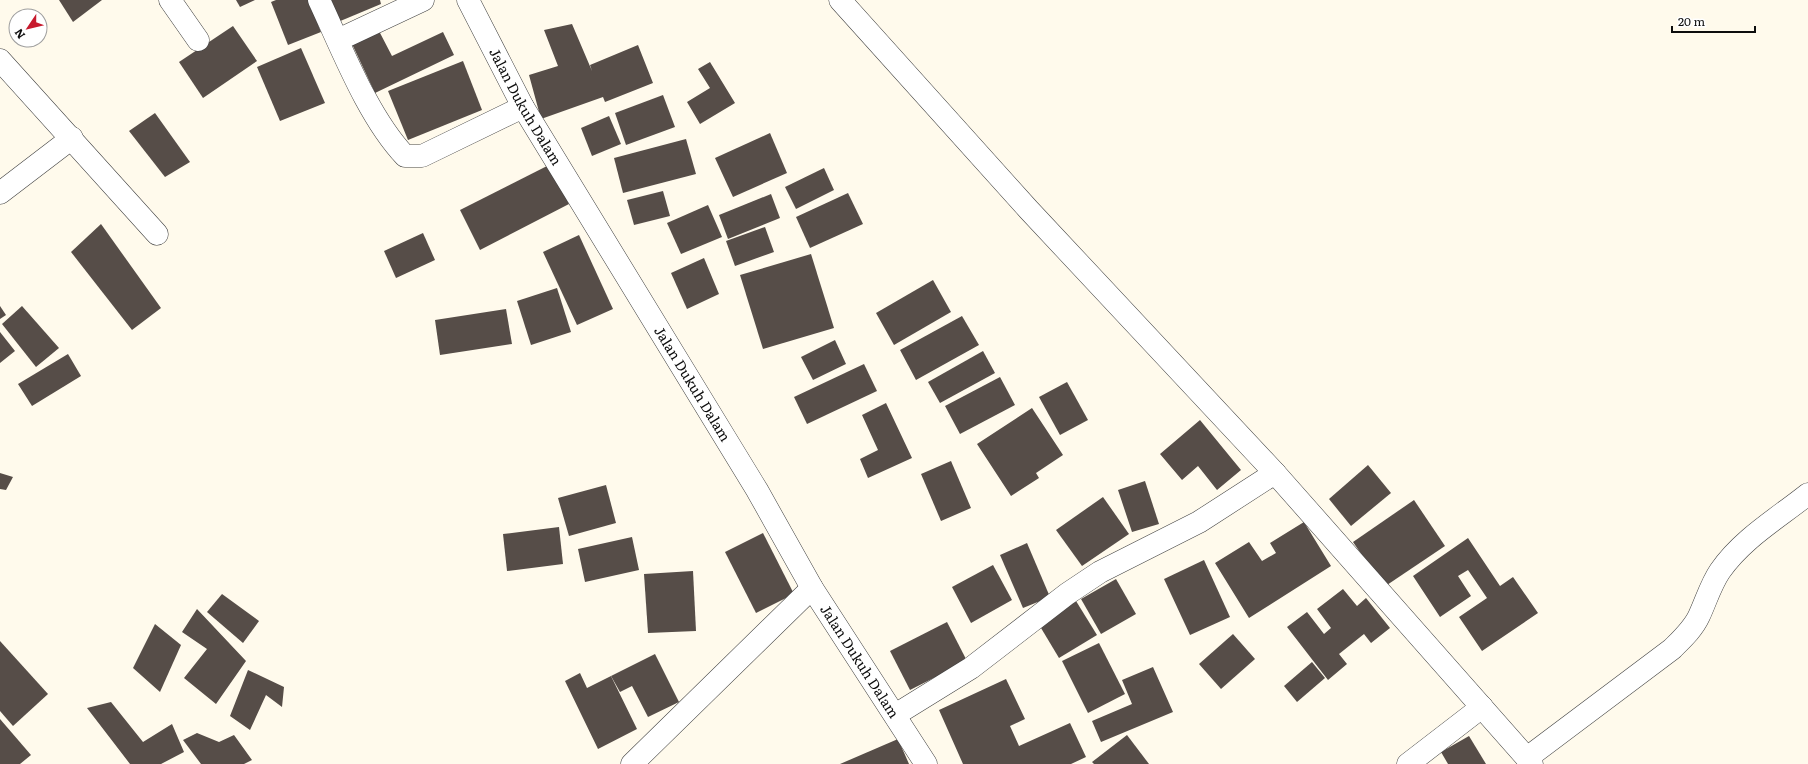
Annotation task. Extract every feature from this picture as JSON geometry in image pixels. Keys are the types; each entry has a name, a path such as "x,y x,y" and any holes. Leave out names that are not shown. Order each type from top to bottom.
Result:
{"street":[{"path":"170,0 198,40"},
{"path":"319,0 356,77 390,139 405,156 422,156 523,107"},
{"path":"338,40 423,0"},
{"name":"Jalan Dukuh Dalam","path":"468,0 523,107 757,490 812,588 926,764"},
{"path":"840,0 1028,209 1275,473 1530,761 1672,649 1687,634 1698,617 1719,572 1730,557 1808,494"},
{"path":"0,60 72,138 157,234"},
{"path":"0,193 72,138"},
{"path":"895,715 971,668 1067,594 1100,572 1199,522 1275,473"},
{"path":"632,764 812,588"},
{"path":"1408,764 1482,707"}],"building":[{"path":"59,0 102,0 73,22"},
{"path":"236,0 255,0 240,7"},
{"path":"276,0 308,0 321,32 288,45 271,2"},
{"path":"329,0 380,0 381,4 338,22"},
{"path":"572,24 592,71 590,65 638,45 653,83 605,102 603,97 541,119 529,75 558,66 544,30"},
{"path":"233,26 257,61 203,98 179,62"},
{"path":"379,31 392,56 443,32 454,55 375,93 352,44"},
{"path":"301,48 325,103 280,121 257,67"},
{"path":"463,61 482,110 408,140 388,91"},
{"path":"710,62 735,103 700,124 687,102 710,88 698,69"},
{"path":"663,95 675,127 626,145 615,113"},
{"path":"155,113 190,162 165,177 129,131"},
{"path":"609,116 621,144 592,156 581,128"},
{"path":"770,133 787,173 733,197 715,158"},
{"path":"686,139 696,174 623,193 614,158"},
{"path":"549,165 569,204 480,250 460,210"},
{"path":"824,168 834,190 796,209 785,187"},
{"path":"663,191 670,216 634,225 627,200"},
{"path":"848,193 863,224 810,248 796,217"},
{"path":"771,194 780,218 728,239 719,215"},
{"path":"708,205 722,237 681,254 667,223"},
{"path":"101,224 161,308 132,330 71,252"},
{"path":"765,227 774,252 735,266 726,241"},
{"path":"423,233 435,260 396,278 384,251"},
{"path":"579,235 613,309 577,325 543,252"},
{"path":"811,254 834,328 763,349 740,275"},
{"path":"704,258 719,294 687,309 671,273"},
{"path":"933,280 951,312 894,345 876,313"},
{"path":"557,288 571,332 531,345 517,301"},
{"path":"0,306 6,315 0,319"},
{"path":"22,306 59,348 36,367 2,324"},
{"path":"506,309 512,344 440,355 435,320"},
{"path":"962,316 979,345 916,380 900,350"},
{"path":"0,332 15,351 0,363"},
{"path":"835,340 846,364 813,380 801,357"},
{"path":"983,351 995,373 940,403 928,382"},
{"path":"68,354 81,376 32,406 18,384"},
{"path":"864,364 877,391 807,424 794,397"},
{"path":"1000,377 1015,405 960,434 945,406"},
{"path":"1067,382 1088,420 1060,435 1039,397"},
{"path":"886,403 912,458 868,478 860,459 878,450 862,415"},
{"path":"1032,408 1063,455 1036,473 1039,478 1011,496 977,444"},
{"path":"1200,420 1241,470 1217,490 1198,466 1182,480 1160,454"},
{"path":"951,461 971,508 941,521 921,474"},
{"path":"1368,465 1391,493 1351,526 1329,499"},
{"path":"0,473 13,477 6,490 0,489"},
{"path":"1145,481 1159,524 1132,532 1118,490"},
{"path":"606,485 616,523 569,536 558,498"},
{"path":"1103,497 1129,534 1082,566 1056,530"},
{"path":"1414,500 1445,546 1384,587 1353,542"},
{"path":"1304,522 1331,566 1249,618 1215,563 1249,542 1262,561 1276,553 1270,543"},
{"path":"559,527 563,564 507,571 503,534"},
{"path":"763,533 794,594 756,613 725,552"},
{"path":"632,537 639,570 585,582 578,549"},
{"path":"1468,538 1500,586 1513,577 1538,613 1482,651 1459,617 1487,598 1468,570 1458,576 1471,596 1440,617 1413,576"},
{"path":"1027,543 1050,597 1023,608 1000,555"},
{"path":"1204,560 1230,617 1190,635 1164,579"},
{"path":"993,565 1012,600 971,623 952,587"},
{"path":"693,571 696,631 648,633 644,574"},
{"path":"1116,579 1136,614 1101,634 1081,599"},
{"path":"1343,589 1357,606 1366,598 1390,628 1371,643 1364,634 1339,654 1347,664 1328,680 1287,627 1307,612 1324,634 1331,628 1317,609"},
{"path":"222,594 259,621 243,643 207,612"},
{"path":"1076,601 1097,635 1059,658 1038,623"},
{"path":"197,609 246,661 216,704 184,678 207,649 182,632"},
{"path":"947,622 967,661 910,690 890,651"},
{"path":"155,624 181,645 160,692 133,668"},
{"path":"1233,634 1255,659 1221,689 1199,664"},
{"path":"0,641 48,694 13,726 0,711"},
{"path":"1099,643 1125,694 1088,713 1062,661"},
{"path":"655,654 679,702 648,717 632,686 620,692 611,676"},
{"path":"1312,662 1325,678 1297,702 1284,686"},
{"path":"1153,667 1173,712 1101,742 1092,721 1132,704 1122,680"},
{"path":"248,670 284,687 282,707 266,695 250,730 230,716"},
{"path":"580,673 587,688 611,676 637,729 598,749 565,681"},
{"path":"1006,679 1025,719 1010,726 1019,746 1070,723 1086,757 1071,764 963,764 939,710"},
{"path":"111,702 143,742 172,724 184,752 161,764 130,764 87,708"},
{"path":"0,719 31,755 20,764 0,764"},
{"path":"197,733 219,742 234,735 252,760 244,764 201,764 183,740"},
{"path":"1127,735 1149,764 1094,764 1092,762"},
{"path":"1469,736 1486,764 1448,764 1441,752"},
{"path":"898,739 909,764 840,764"}]}
